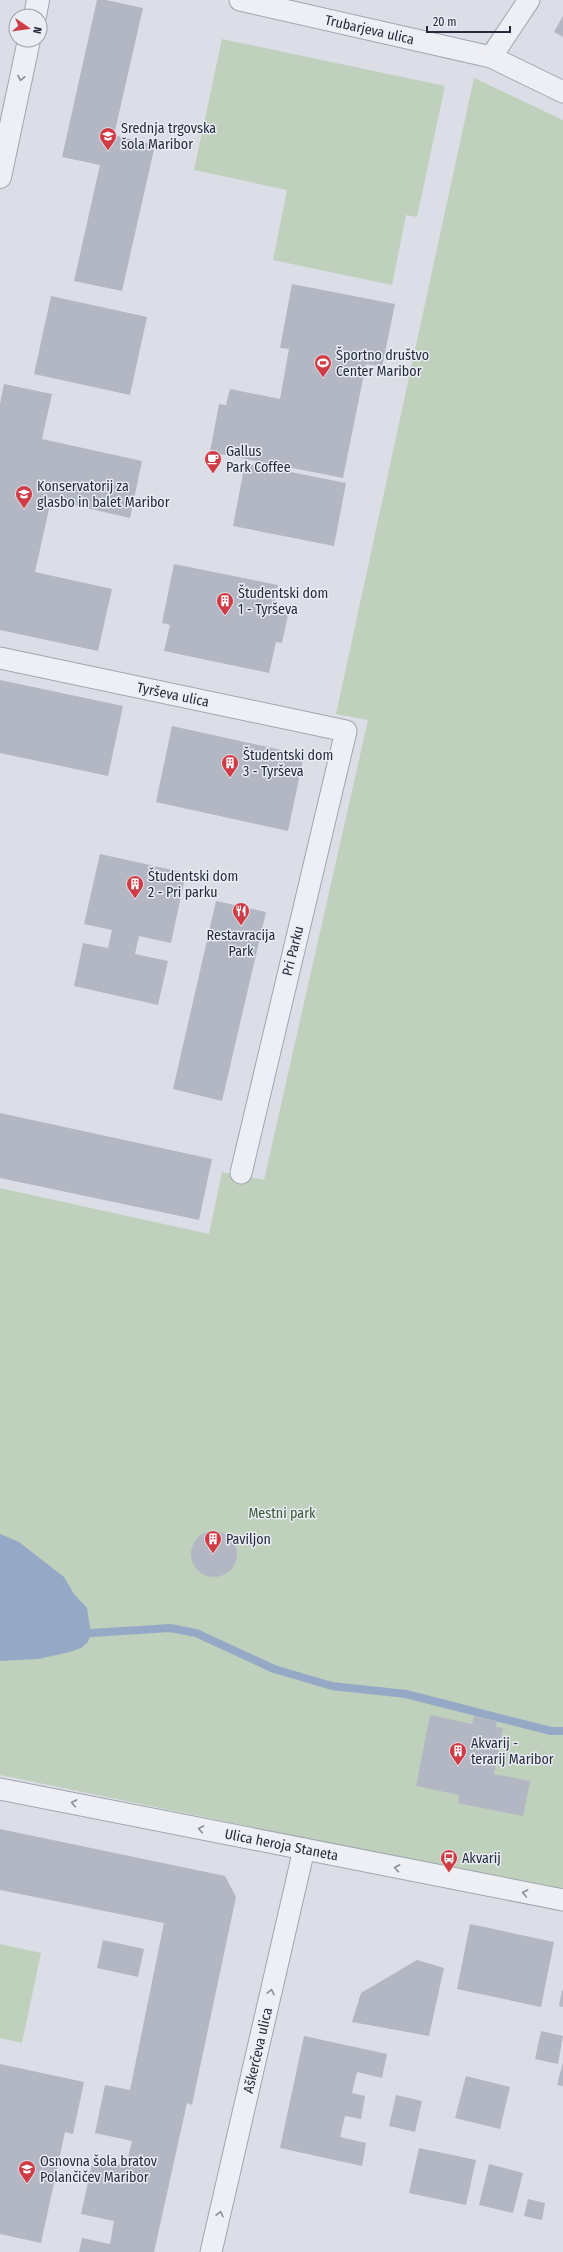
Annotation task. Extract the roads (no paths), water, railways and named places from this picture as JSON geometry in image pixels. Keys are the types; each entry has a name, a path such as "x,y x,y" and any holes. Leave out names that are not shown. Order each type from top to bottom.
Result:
{"street":[{"name":"Trubarjeva ulica","path":"240,0 491,57 563,92"},
{"path":"491,57 529,0"},
{"path":"0,177 28,48"},
{"name":"Tyrševa ulica","path":"0,658 346,731"},
{"name":"Pri Parku","path":"241,1172 346,731"},
{"name":"Ulica heroja Staneta","path":"0,1789 563,1900"},
{"name":"Aškerčeva ulica","path":"211,2252 304,1849"}],"water":[{"path":"0,1534 19,1542 64,1577 74,1594 87,1608 91,1633 88,1642 81,1648 38,1659 0,1661"}],"waterway":[{"path":"91,1633 170,1628 196,1633 274,1669 332,1686 406,1694 551,1731 563,1731"}],"place":[{"name":"Srednja trgovska šola Maribor","path":"108,151"},
{"name":"Športno društvo Center Maribor","path":"323,378"},
{"name":"Gallus Park Coffee","path":"213,474"},
{"name":"Konservatorij za glasbo in balet Maribor","path":"24,509"},
{"name":"Študentski dom 1 - Tyrševa","path":"225,616"},
{"name":"Študentski dom 3 - Tyrševa","path":"230,778"},
{"name":"Študentski dom 2 - Pri parku","path":"135,899"},
{"name":"Restavracija Park","path":"241,926"},
{"name":"Paviljon","path":"213,1554"},
{"name":"Akvarij - terarij Maribor","path":"458,1766"},
{"name":"Akvarij","path":"449,1873"},
{"name":"Osnovna šola bratov Polančičev Maribor","path":"27,2184"}],"park label":[{"name":"Mestni park","path":"282,1513"}]}
